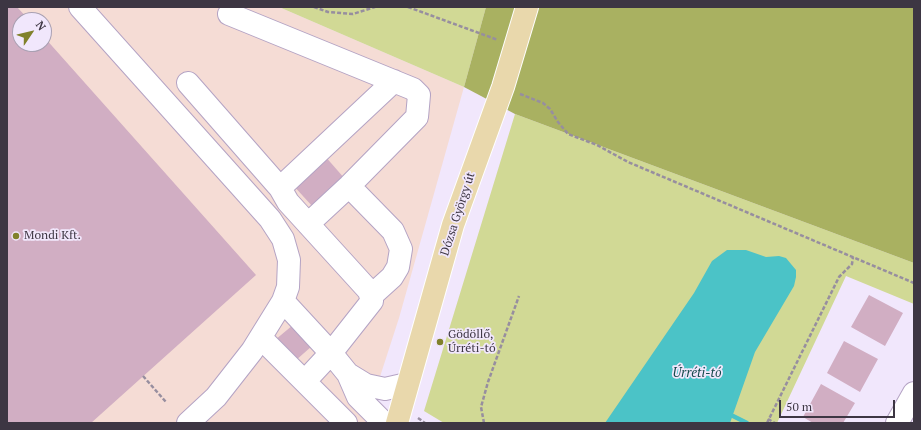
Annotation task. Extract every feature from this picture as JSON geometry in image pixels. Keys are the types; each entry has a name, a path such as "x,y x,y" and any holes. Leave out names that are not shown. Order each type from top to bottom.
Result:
{"main road":[{"name":"Dózsa György út","path":"397,423 453,225 503,87 514,46 527,7"}],"street":[{"path":"80,7 270,219 283,239 289,260 288,287 282,301 261,338 216,397 188,423"},
{"path":"229,14 413,89 419,95 417,117 349,186 308,224"},
{"path":"280,188 394,81"},
{"path":"188,83 280,188 288,202 369,291 371,296 372,301 331,353 305,381"},
{"path":"349,186 393,231 401,249 398,267 392,277 371,296"},
{"path":"282,301 331,353 348,374 358,397 384,423"},
{"path":"261,338 346,423"},
{"path":"348,374 366,385 385,389 407,384"},
{"path":"897,423 914,393"}],"path":[{"path":"314,7 328,12 353,14 375,7"},
{"path":"408,7 514,46"},
{"path":"503,87 543,103 550,109 568,134 597,145 628,162 914,283"},
{"path":"766,423 839,277 852,264 853,257"},
{"path":"484,423 481,407 488,382 520,296"},
{"path":"143,376 166,402"},
{"path":"417,415 418,418 426,423"},
{"path":"768,420 775,423"}],"shaded area":[{"path":"7,7 279,7 464,87 399,318 365,423 7,423"},
{"path":"279,7 486,7 464,87"},
{"path":"486,7 914,7 914,263 515,114 464,87"},
{"path":"515,114 914,263 914,304 846,276 777,423 444,423 424,411"}],"water":[{"name":"Úrréti-tó","path":"727,250 746,250 766,257 779,256 786,258 796,270 794,286 755,352 730,423 605,423 694,293 712,261"}],"building":[{"path":"7,7 17,7 22,12 12,12 12,52 52,52 52,46 256,275 91,423 7,423"},
{"path":"324,155 345,179 313,207 292,184"},
{"path":"869,295 903,313 885,346 851,327"},
{"path":"293,325 312,346 295,361 275,340"},
{"path":"844,341 878,359 860,392 827,373"},
{"path":"821,384 855,403 843,423 813,423 803,417"}],"waterway":[{"path":"733,416 747,423"}],"place":[{"name":"Mondi Kft.","path":"16,236"},
{"name":"Gödöllő, Úrréti-tó","path":"440,342"}]}
